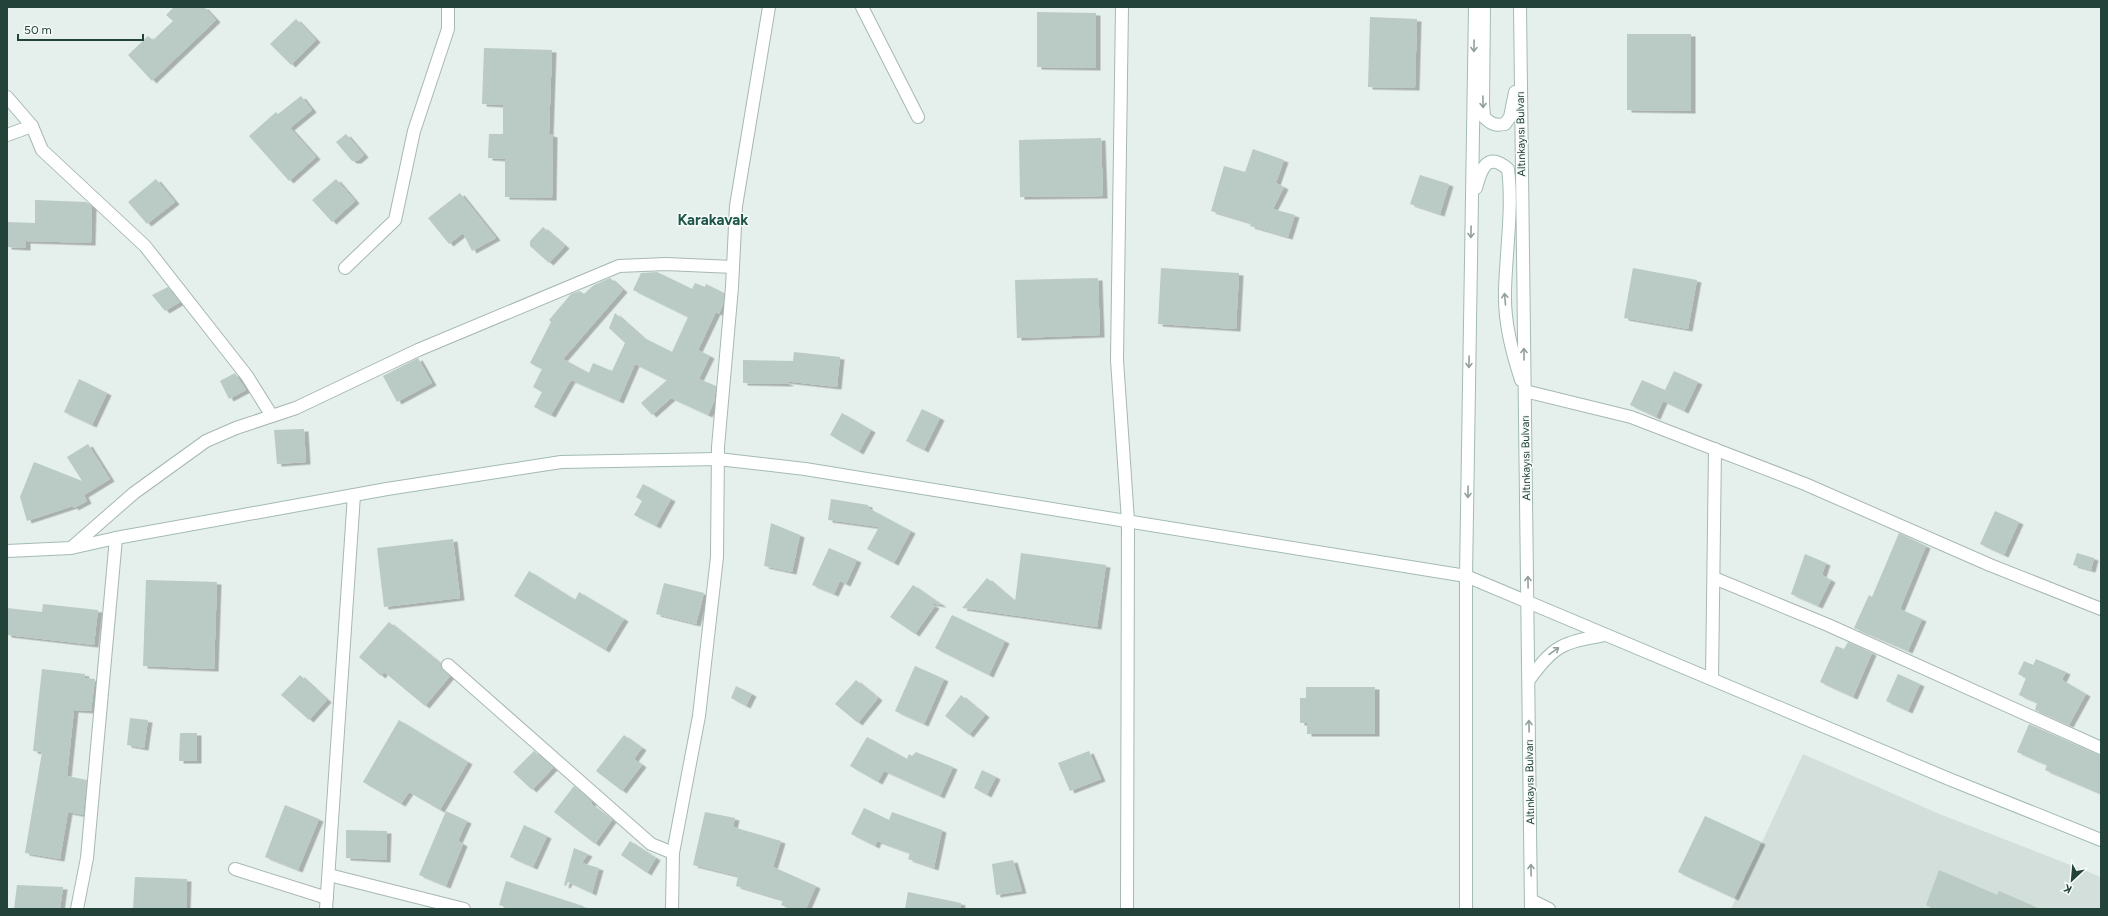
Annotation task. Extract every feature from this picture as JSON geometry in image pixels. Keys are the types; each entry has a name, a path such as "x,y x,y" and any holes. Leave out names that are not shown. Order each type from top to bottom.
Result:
{"street":[{"path":"345,268 395,220 414,131 448,29 448,7"},
{"path":"672,909 673,853 701,700 716,557 718,459 733,267 736,206 770,7"},
{"path":"862,7 918,117"},
{"path":"1122,7 1117,360 1128,521 1126,909"},
{"path":"1466,909 1466,576 1475,7"},
{"path":"1484,7 1483,104 1484,117 1491,124 1498,126 1505,124 1510,117 1514,101 1520,45"},
{"name":"Altınkayısı Bulvarı","path":"1520,7 1531,904"},
{"path":"7,97 32,126 42,150 145,246 247,376 272,416"},
{"path":"7,135 32,126"},
{"path":"1472,207 1480,173 1485,164 1492,161 1502,164 1508,169 1510,183 1505,292 1506,308 1510,347 1525,391 1632,417 1805,484 1990,565 2101,609"},
{"path":"71,548 134,493 206,441 296,408 418,350 619,266 666,264 733,267"},
{"path":"1712,679 1716,450"},
{"path":"7,551 71,548 116,538 354,495 560,462 718,459 804,469 1466,576 1528,604 1712,679 1949,780 2101,840"},
{"path":"235,869 327,904 354,495"},
{"path":"76,909 87,858 116,538"},
{"path":"1714,578 1828,625 2101,748"},
{"path":"1529,680 1545,658 1561,646 1604,635"},
{"path":"448,665 651,844 673,853"},
{"path":"329,875 464,909"},
{"path":"1466,894 1469,909"},
{"path":"1531,904 1549,909"}],"shaded area":[{"path":"1803,754 1937,813 2101,877 2101,909 1731,909"}],"building":[{"path":"174,7 204,7 216,20 152,81 128,55 148,36 153,40 173,21 166,15"},
{"path":"1037,12 1096,13 1096,68 1037,67"},
{"path":"1370,17 1417,19 1415,88 1368,87"},
{"path":"296,19 316,40 291,65 270,44"},
{"path":"1627,34 1691,34 1691,111 1627,110"},
{"path":"484,48 552,50 549,134 553,135 552,198 505,197 505,159 488,158 489,134 503,134 503,105 482,104"},
{"path":"301,96 312,110 290,128 316,157 289,181 249,136 276,112 278,114"},
{"path":"346,134 364,155 357,161 352,161 336,142"},
{"path":"1101,138 1103,196 1020,197 1019,140"},
{"path":"1253,149 1284,160 1276,183 1284,187 1273,209 1295,215 1288,237 1250,226 1251,223 1211,211 1224,166 1245,172"},
{"path":"1420,175 1449,184 1440,214 1410,204"},
{"path":"156,179 175,202 147,224 128,202"},
{"path":"336,179 355,201 332,222 312,200"},
{"path":"460,193 496,238 472,251 463,233 449,244 428,218"},
{"path":"35,200 86,202 92,206 91,243 26,241 26,248 7,247 7,222 35,223"},
{"path":"543,227 565,246 549,263 530,246 530,241"},
{"path":"1161,268 1239,273 1236,329 1158,324"},
{"path":"1633,268 1697,280 1688,329 1624,318"},
{"path":"657,272 692,289 695,283 705,287 706,284 724,293 723,304 719,314 716,312 698,350 710,356 699,379 716,386 714,402 708,415 671,398 652,415 641,403 667,380 635,364 619,401 571,380 551,415 534,407 542,392 533,387 542,369 530,363 551,322 549,320 571,294 580,291 584,294 594,285 610,278 623,290 563,359 589,373 593,363 612,371 625,343 609,328 615,313 642,337 672,352 688,317 633,290 641,273"},
{"path":"1098,278 1100,335 1017,338 1015,280"},
{"path":"168,287 180,302 165,311 152,295"},
{"path":"794,352 840,357 837,387 783,381 790,384 743,383 743,360 793,361"},
{"path":"418,358 432,383 397,402 383,376"},
{"path":"1674,371 1698,382 1684,411 1663,401 1656,417 1630,405 1642,380 1665,390"},
{"path":"235,373 246,390 229,399 220,381"},
{"path":"79,379 107,393 92,425 64,412"},
{"path":"922,409 940,418 924,450 906,441"},
{"path":"842,413 871,430 859,452 830,435"},
{"path":"304,429 306,462 277,464 274,430"},
{"path":"88,444 110,479 84,495 87,501 74,508 73,506 27,521 20,497 34,462 82,481 67,457"},
{"path":"643,484 671,499 656,526 634,515 642,501 636,497"},
{"path":"831,499 868,505 868,508 911,531 894,563 867,549 879,527 828,520"},
{"path":"1995,511 2019,522 2004,555 1980,544"},
{"path":"771,523 800,535 792,572 764,566"},
{"path":"1899,533 1926,546 1900,609 1922,619 1908,651 1854,628 1869,595 1872,597"},
{"path":"453,539 460,598 384,607 377,548"},
{"path":"829,548 857,560 846,584 840,581 834,594 812,585"},
{"path":"1021,553 1106,565 1097,627 962,608 987,578 1015,602"},
{"path":"2077,553 2094,558 2091,570 2073,565"},
{"path":"1805,554 1826,563 1822,575 1831,580 1818,606 1791,594"},
{"path":"529,571 575,600 579,592 624,619 605,650 514,596"},
{"path":"146,580 217,582 214,669 143,666"},
{"path":"664,583 704,593 696,624 656,614"},
{"path":"913,585 942,605 929,603 935,606 915,634 890,617"},
{"path":"43,604 98,610 94,645 7,635 7,608 42,612"},
{"path":"952,615 1005,641 989,675 935,648"},
{"path":"389,622 441,664 443,670 450,676 425,706 384,672 381,676 359,657"},
{"path":"1848,642 1872,653 1853,697 1820,682 1836,646 1844,649"},
{"path":"2036,659 2066,672 2062,680 2086,694 2069,725 2035,710 2037,703 2019,695 2026,678 2018,674 2024,661 2033,665"},
{"path":"915,666 944,679 924,724 895,711"},
{"path":"42,669 85,674 84,678 95,679 91,711 74,710 67,776 87,780 83,815 68,812 60,859 25,853 42,752 33,751"},
{"path":"1898,674 1920,684 1908,711 1886,701"},
{"path":"300,675 327,700 309,720 281,695"},
{"path":"856,680 878,698 858,723 835,704"},
{"path":"736,686 752,694 746,706 731,698"},
{"path":"1306,687 1375,687 1375,734 1307,734 1307,723 1300,723 1300,698 1306,698"},
{"path":"961,695 985,715 969,735 945,716"},
{"path":"130,718 148,720 144,748 127,745"},
{"path":"399,720 468,762 440,810 409,792 401,804 363,782"},
{"path":"2029,724 2101,756 2101,794 2045,770 2047,765 2017,752"},
{"path":"180,733 197,733 197,761 179,761"},
{"path":"624,735 642,748 634,759 642,765 622,791 596,771"},
{"path":"867,737 907,759 909,754 912,756 916,752 953,767 940,796 884,771 878,782 850,766"},
{"path":"534,751 553,768 532,790 513,772"},
{"path":"1089,751 1101,779 1070,791 1058,763"},
{"path":"982,770 996,777 987,795 974,788"},
{"path":"574,786 592,802 591,804 612,820 595,844 554,812"},
{"path":"285,805 319,819 298,870 265,857"},
{"path":"864,808 889,820 892,812 942,830 934,868 908,859 910,853 877,841 875,846 851,834"},
{"path":"446,811 467,821 458,841 463,844 446,886 419,875"},
{"path":"705,812 735,818 733,827 781,841 773,867 816,886 806,909 791,909 781,905 783,900 736,886 738,876 693,865"},
{"path":"1705,816 1761,842 1734,898 1678,872"},
{"path":"524,825 547,836 533,867 510,857"},
{"path":"346,830 387,831 386,860 346,858"},
{"path":"630,841 656,858 647,873 621,855"},
{"path":"574,848 588,854 582,863 599,868 592,893 568,882 566,886 564,885"},
{"path":"1013,860 1022,891 996,895 992,864"},
{"path":"1939,870 1997,895 1999,891 2040,909 1934,909 1926,905"},
{"path":"135,877 187,879 186,909 133,909"},
{"path":"506,881 583,906 583,909 512,909 499,905"},
{"path":"17,885 63,887 60,909 14,909"},
{"path":"908,892 961,903 960,909 905,909"}],"district":[{"name":"Karakavak","path":"713,220"}]}
